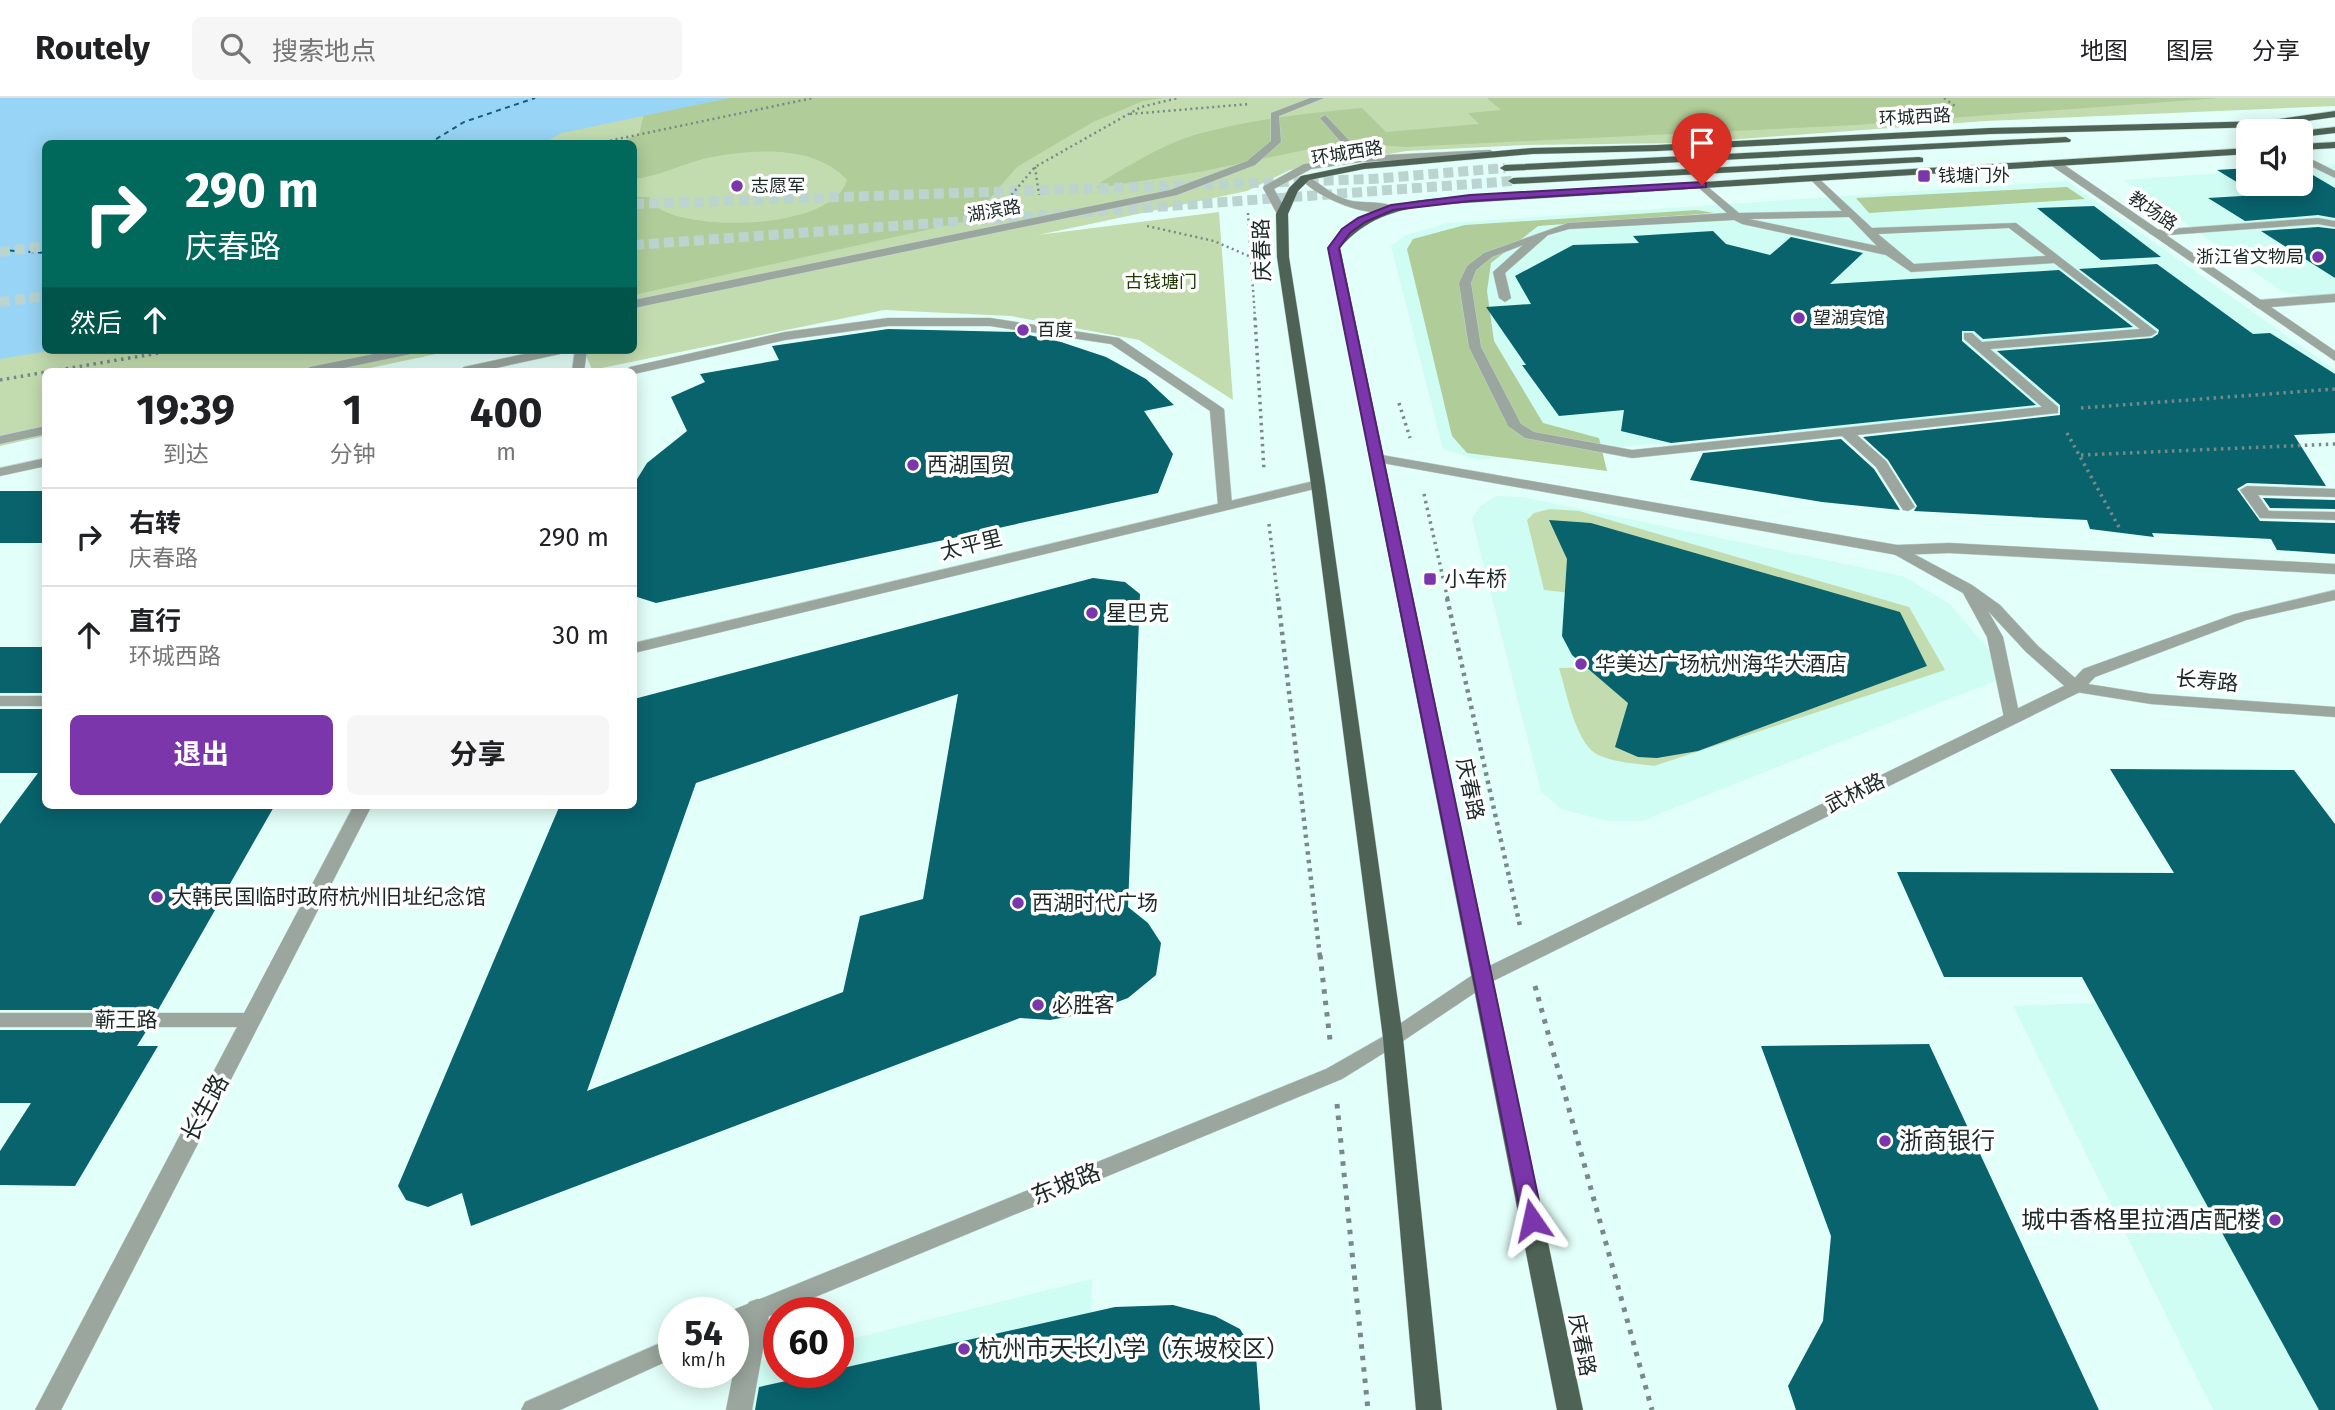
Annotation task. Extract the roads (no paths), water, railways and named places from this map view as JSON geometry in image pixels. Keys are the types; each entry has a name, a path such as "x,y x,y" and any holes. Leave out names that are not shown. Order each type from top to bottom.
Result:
{"main road":[{"name":"环城西路","path":"2300,119 2335,114"},
{"name":"环城西路","path":"1305,178 1364,166 1532,151 1657,148 2044,129 2236,125"},
{"name":"环城西路","path":"1504,168 2079,139 2236,126"},
{"path":"2313,133 2335,130"},
{"path":"1513,181 2236,140"},
{"path":"2313,146 2335,145"},
{"name":"环城西路","path":"1391,208 1470,198 2236,152"},
{"name":"庆春路","path":"1305,178 1293,190 1282,214 1283,257 1318,484 1394,1038 1429,1410"},
{"name":"庆春路","path":"1391,208 1354,226 1334,248 1484,976 1570,1410"}],"street":[{"name":"湖滨路","path":"637,303 1174,193 1251,163 1276,142 1274,115 1319,98"},
{"path":"1325,118 1361,159"},
{"path":"1282,214 1268,188 1308,166 1361,159 1532,151"},
{"path":"2313,163 2335,175"},
{"name":"教场路","path":"2056,164 2335,356"},
{"name":"环城西路","path":"1305,178 1313,189 1337,199 1362,207 1391,208"},
{"path":"1815,178 1890,252 1911,268 2057,259"},
{"path":"1702,185 1742,221 1890,252"},
{"path":"1851,214 1737,216 1568,226 1544,233 1488,255 1471,268 1465,283 1475,347 1515,426 1530,435 1632,454 2053,410 1968,337"},
{"path":"2155,233 2335,223"},
{"path":"1869,231 2012,225 2151,332 1979,346"},
{"path":"1505,298 1499,272 1544,233"},
{"path":"2258,304 2335,298"},
{"path":"637,369 785,336 888,321 990,322 1115,341 1217,409 1225,505"},
{"path":"324,368 392,354"},
{"path":"478,368 542,354"},
{"path":"0,440 42,431"},
{"path":"1846,432 1881,464 1908,507"},
{"path":"1376,458 1897,550 1949,548 2335,569"},
{"path":"0,472 42,463"},
{"name":"太平里","path":"637,647 1318,484"},
{"path":"2335,493 2247,490 2265,514 2335,516"},
{"path":"1897,550 1967,588 1994,608 2032,649 2077,687"},
{"path":"1967,588 1996,637 2011,718"},
{"name":"武林路","path":"1394,1038 1484,976 2077,687 2089,673 2222,621 2300,600 2335,595"},
{"name":"长寿路","path":"2077,687 2151,699 2335,712"},
{"path":"0,701 42,701"},
{"name":"长生路","path":"48,1410 361,809"},
{"name":"蕲王路","path":"0,1020 251,1020"},
{"name":"东坡路","path":"749,1313 1334,1074 1394,1038"},
{"path":"740,1410 758,1309"},
{"path":"534,1410 658,1354"}],"water":[{"path":"0,98 729,98 562,133 549,140 42,140 42,352 0,359"}],"tunnel":[{"path":"637,204 1372,179 1505,168"},
{"path":"637,245 1513,181"},
{"path":"0,252 42,247"},
{"path":"0,302 42,297"}],"place":[{"name":"钱塘门外","path":"1924,176"},
{"name":"志愿军","path":"737,186"},
{"name":"浙江省文物局","path":"2318,257"},
{"name":"望湖宾馆","path":"1799,318"},
{"name":"百度","path":"1023,330"},
{"name":"西湖国贸","path":"913,465"},
{"name":"小车桥","path":"1430,579"},
{"name":"星巴克","path":"1092,613"},
{"name":"华美达广场杭州海华大酒店","path":"1581,664"},
{"name":"大韩民国临时政府杭州旧址纪念馆","path":"157,897"},
{"name":"西湖时代广场","path":"1018,903"},
{"name":"必胜客","path":"1038,1005"},
{"name":"浙商银行","path":"1885,1141"},
{"name":"城中香格里拉酒店配楼","path":"2275,1220"},
{"name":"杭州市天长小学（东坡校区）","path":"964,1349"}],"park label":[{"name":"古钱塘门","path":"1161,282"}]}
